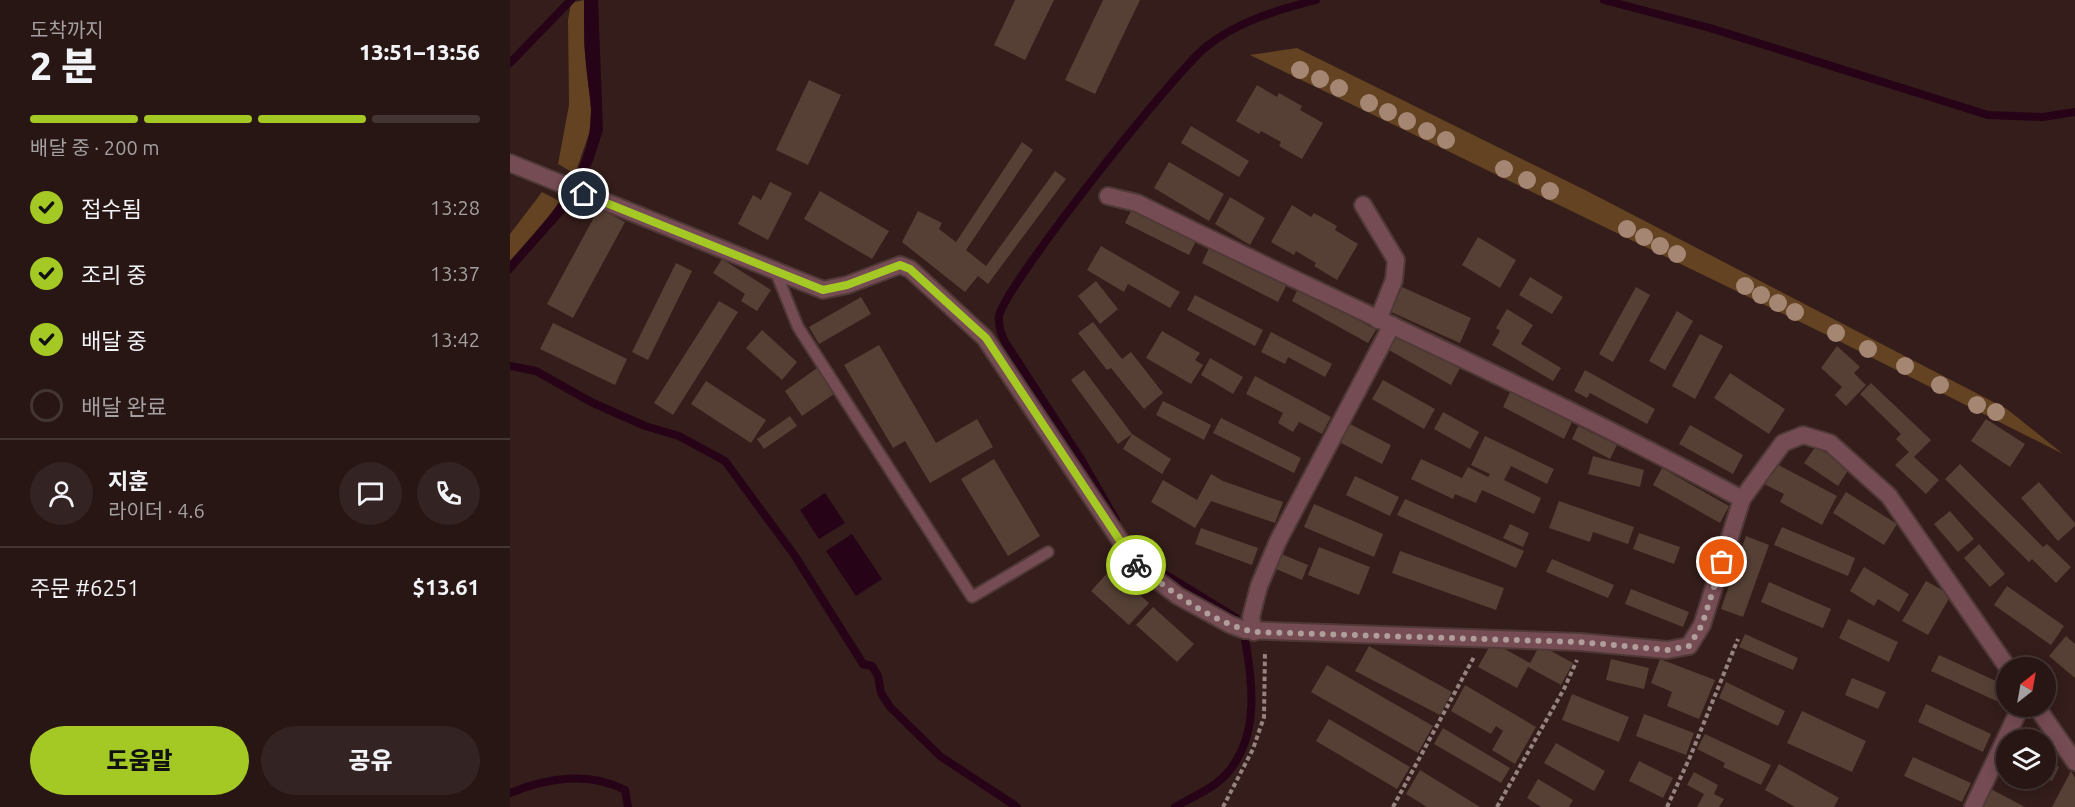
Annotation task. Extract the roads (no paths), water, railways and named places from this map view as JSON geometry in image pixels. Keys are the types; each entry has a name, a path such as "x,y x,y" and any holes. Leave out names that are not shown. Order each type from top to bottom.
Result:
{"street":[{"path":"510,164 823,290 847,285 900,265 910,269 986,338 1136,564 1178,596 1231,625 1254,632 1580,642 1667,650 1689,646 1702,625 1742,499 1783,442 1803,435 1830,443 1889,496 2000,657"},
{"path":"1108,196 1137,204 1385,322 1452,351 1742,499"},
{"path":"1254,632 1251,617 1253,607 1278,541 1385,322 1396,260 1363,205"},
{"path":"1973,807 2016,717"},
{"path":"2044,717 2075,762"}],"lane":[{"path":"775,270 798,327 972,597 1048,552"}],"waterway":[{"path":"510,63 571,0"},
{"path":"1116,520 1081,459 1005,342 1000,330 999,316 1008,296 1059,223 1189,63 1219,37 1245,23 1273,12 1316,0"},
{"path":"1604,0 1710,28 1988,115 2043,117 2075,112"},
{"path":"510,366 536,371 591,402 645,426 679,436 725,461 795,556 863,664 872,666 878,676 881,693 890,707 940,756 1017,807"},
{"path":"1131,542 1153,567 1236,618"},
{"path":"1175,807 1224,777 1239,757 1249,725 1251,708 1250,673 1245,640"},
{"path":"510,793 553,780 597,780 625,790 628,807"}]}
